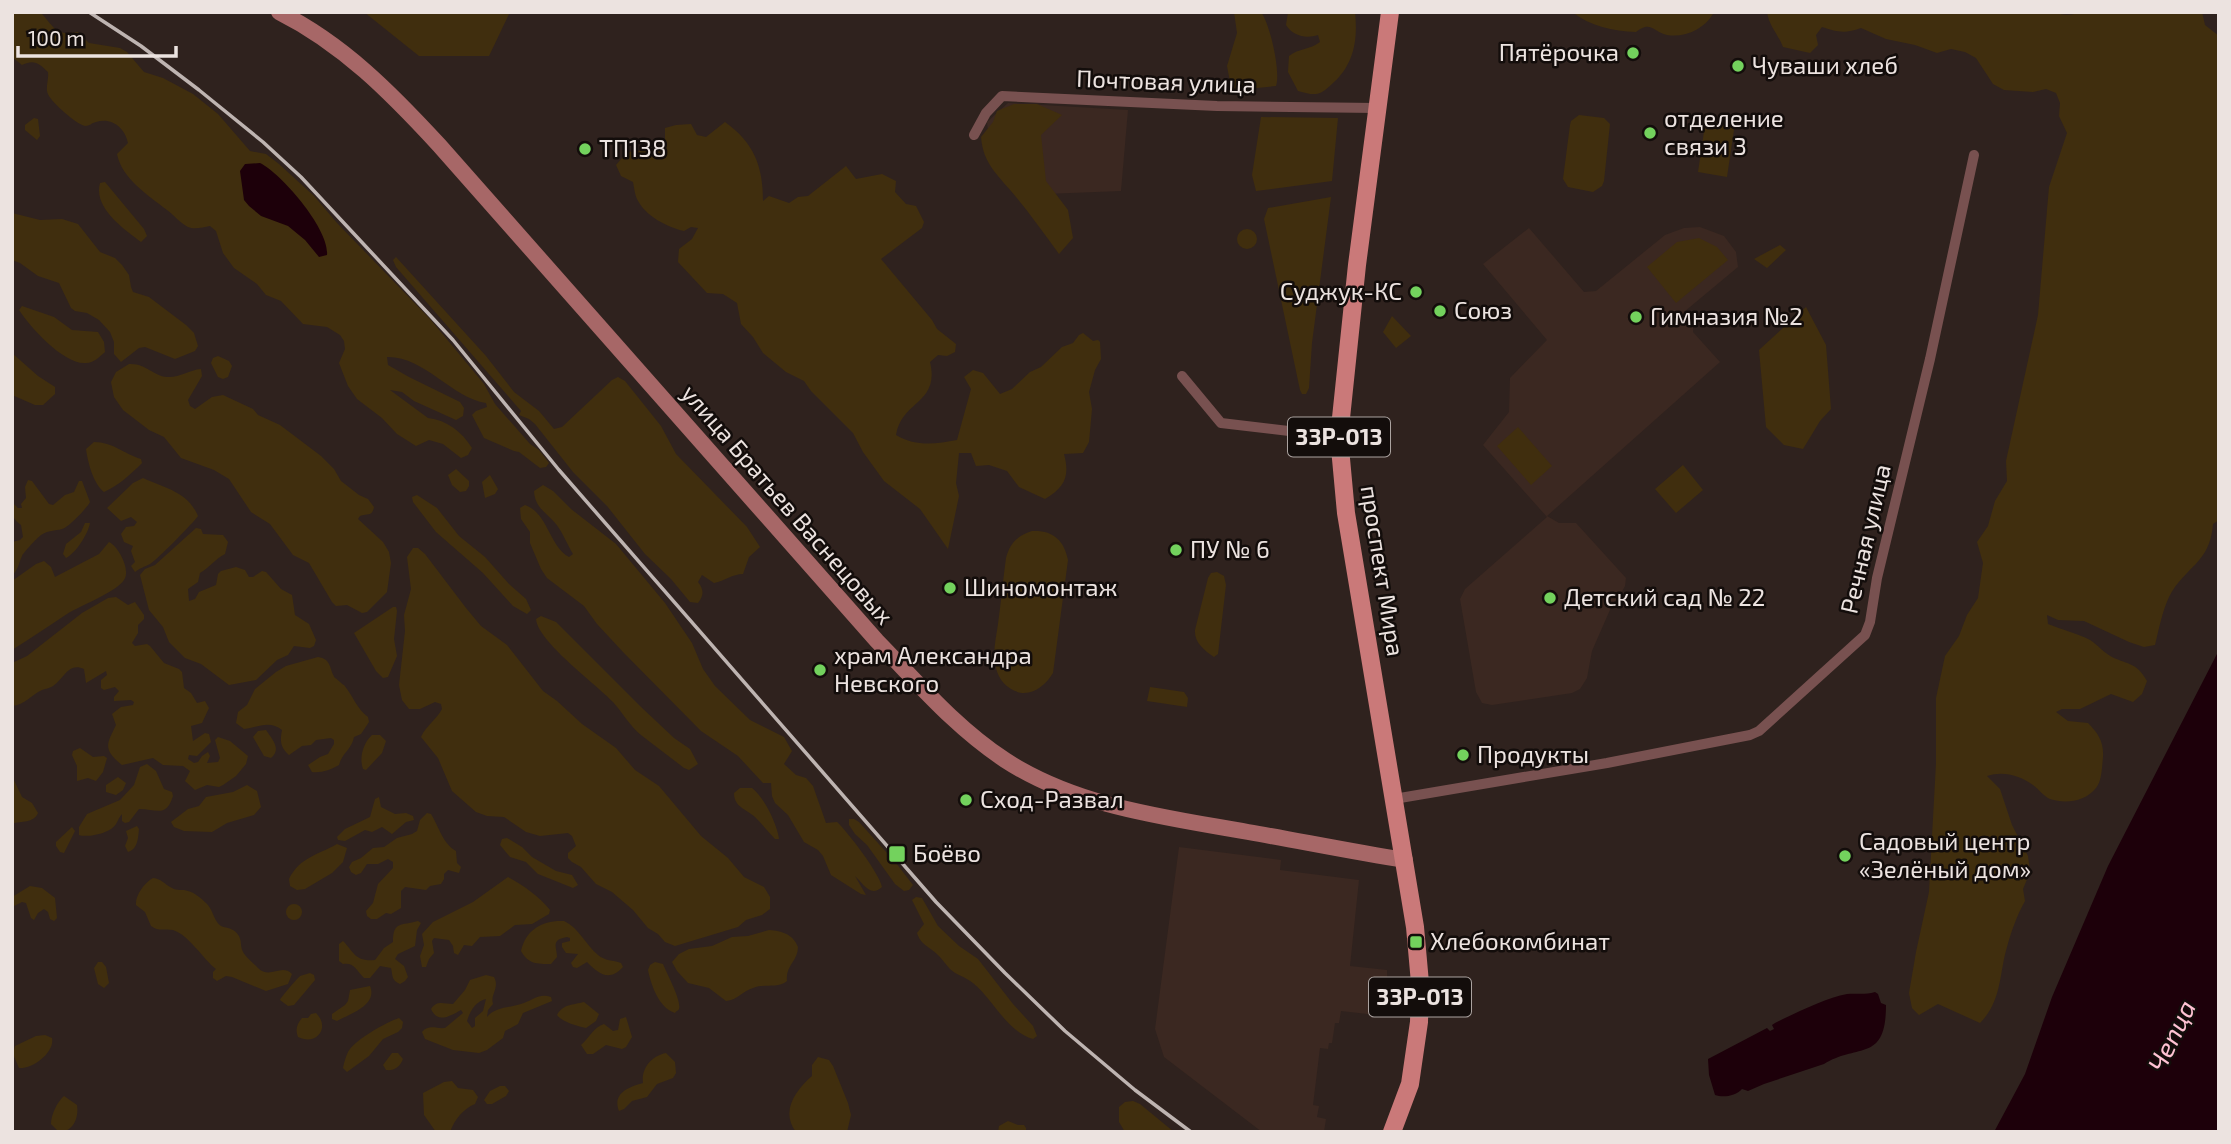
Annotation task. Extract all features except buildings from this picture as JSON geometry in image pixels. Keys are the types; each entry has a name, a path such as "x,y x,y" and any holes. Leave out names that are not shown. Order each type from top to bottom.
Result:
{"main road":[{"name":"улица Братьев Васнецовых","path":"279,12 337,47 387,89 877,641 928,696 983,744 1013,765 1042,780 1100,803 1405,860"},
{"name":"проспект Мира","path":"1390,12 1349,329 1339,437 1346,513 1416,927 1420,983 1419,1022 1410,1084 1392,1132"}],"street":[{"name":"Почтовая улица","path":"974,135 986,113 1002,96 1216,106 1377,108"},
{"name":"Речная улица","path":"1394,799 1607,763 1750,735 1759,731 1865,635 1930,359 1974,155"},
{"path":"1182,376 1221,423 1339,437"}],"shaded area":[{"path":"364,12 510,12 489,56 419,56"},
{"path":"1234,12 1261,12 1274,48 1276,86 1237,90 1231,87 1227,66 1237,33"},
{"path":"1288,12 1355,12 1355,42 1350,60 1340,76 1321,93 1298,91 1288,72 1289,56 1320,42 1318,35 1300,36 1292,32 1286,25"},
{"path":"1572,12 1713,14 1699,28 1674,36 1662,34 1649,27 1636,32 1610,29 1586,21"},
{"path":"1767,12 2054,12 2066,15 2088,12 2202,12 2205,25 2219,36 2219,520 2213,524 2211,537 2202,557 2169,597 2155,645 2144,647 2084,621 2058,620 2047,615 2048,624 2090,640 2109,655 2132,665 2147,681 2142,694 2133,702 2111,694 2080,709 2062,709 2056,712 2068,721 2088,723 2101,742 2103,757 2099,781 2096,788 2086,796 2074,801 2056,801 2017,776 1987,776 2000,789 2012,825 2028,856 2030,872 2023,889 2025,901 2004,957 1999,987 1992,1006 1980,1023 1938,1004 1919,1015 1912,1008 1909,993 1929,892 1936,763 1936,698 1945,656 1959,636 1967,615 1978,598 1983,563 1977,542 1988,526 1995,501 2007,481 2006,461 2038,315 2049,187 2067,133 2059,116 2060,103 2056,93 2046,89 2033,92 2004,90 1993,84 1976,58 1965,52 1951,49 1937,53 1886,39 1861,28 1841,32 1822,27 1816,35 1818,45 1810,53 1783,47"},
{"path":"12,13 41,13 60,32 78,32 89,43 120,48 127,52 144,72 163,78 193,94 218,114 250,151 266,154 279,164 314,196 430,319 484,384 495,404 530,444 539,450 549,463 546,467 540,468 519,452 484,438 472,415 487,407 486,403 461,394 426,370 400,358 387,357 388,365 460,402 464,408 463,416 456,420 414,401 402,392 390,390 428,418 448,424 459,432 472,448 468,455 461,458 443,444 429,440 416,446 397,434 382,418 357,399 348,386 339,363 345,349 340,335 327,327 303,324 281,301 266,295 257,284 234,268 223,253 216,231 210,226 188,227 144,192 130,179 120,163 117,154 128,143 121,128 107,121 86,126 77,122 50,98 47,89 48,72 42,66 30,62 22,65 12,57"},
{"path":"1008,103 1128,110 1121,191 1020,195 990,150 987,122"},
{"path":"1014,104 1037,104 1062,115 1041,135 1046,181 1068,210 1073,238 1059,254 993,170 982,147 981,137 993,122 997,111"},
{"path":"1579,115 1604,118 1610,124 1604,181 1602,186 1593,192 1568,187 1563,179 1571,121"},
{"path":"1261,117 1338,118 1332,181 1256,191 1252,175"},
{"path":"34,118 38,119 40,136 37,140 25,130 25,125"},
{"path":"1706,118 1735,123 1727,177 1698,172"},
{"path":"725,122 743,138 755,156 761,177 763,201 769,196 789,203 798,197 808,196 846,166 856,179 882,174 896,181 895,192 906,204 916,206 924,222 922,228 881,259 937,329 956,344 955,352 947,356 938,355 930,362 930,386 905,415 896,435 919,443 957,440 971,389 964,377 973,370 983,373 1000,394 1012,389 1062,347 1073,343 1079,335 1083,333 1093,341 1100,342 1101,359 1089,392 1092,409 1089,442 1083,453 1064,454 1066,475 1057,490 1045,499 1019,487 1007,471 989,465 976,466 971,453 959,453 956,483 959,496 948,549 920,509 884,481 853,433 804,381 786,372 763,353 741,324 737,303 723,294 707,293 678,262 679,249 692,239 698,228 691,227 684,231 651,216 637,199 633,182 621,176 616,165 627,152 658,149 665,140 665,128 691,124 697,135 706,137"},
{"path":"105,182 144,229 147,236 141,242 105,209 99,192 100,183"},
{"path":"1331,197 1312,343 1309,388 1306,394 1302,394 1264,219 1268,208"},
{"path":"12,213 40,220 62,219 78,224 100,252 115,258 122,265 129,275 133,292 149,297 194,333 198,346 195,351 175,359 145,347 139,348 121,362 114,354 114,342 110,332 99,320 71,308 59,283 38,276 12,260"},
{"path":"1700,227 1724,236 1736,252 1738,267 1684,312 1693,324 1693,332 1720,362 1547,516 1559,523 1576,523 1626,578 1625,586 1613,603 1592,651 1587,678 1580,689 1572,693 1492,705 1482,703 1476,692 1460,599 1465,589 1547,517 1483,445 1509,412 1510,378 1547,340 1483,264 1529,228 1584,292 1596,291 1665,235 1684,228"},
{"path":"1247,229 1254,232 1257,239 1254,246 1247,249 1240,246 1237,239 1240,232"},
{"path":"1699,238 1717,247 1728,260 1676,303 1647,267 1677,242"},
{"path":"1780,245 1786,250 1767,268 1754,259"},
{"path":"396,257 486,356 514,392 539,411 554,429 562,427 612,380 618,377 625,381 661,426 676,454 747,527 760,547 749,557 743,574 714,583 702,575 698,582 702,590 701,597 698,603 690,602 645,554 607,506 573,472 535,424 519,415 521,411 396,267 393,260"},
{"path":"22,306 54,317 72,330 98,332 104,342 105,352 89,363 68,358 48,344 31,326 19,310"},
{"path":"1806,307 1826,345 1831,409 1820,421 1803,449 1784,445 1766,427 1759,350"},
{"path":"1392,316 1411,336 1396,348 1383,332"},
{"path":"12,353 55,387 55,394 43,405 35,405 12,395"},
{"path":"218,356 229,361 232,366 228,377 223,379 218,377 211,363 213,358"},
{"path":"129,364 140,365 167,377 201,369 202,376 188,400 190,406 195,409 212,397 223,395 280,425 321,456 341,481 368,499 374,507 371,513 358,519 383,542 389,552 391,563 387,592 367,612 362,613 347,605 336,606 309,563 293,555 270,524 251,512 229,479 214,470 181,458 164,437 149,430 123,410 114,397 111,382 116,372"},
{"path":"1518,427 1552,466 1531,485 1497,446"},
{"path":"94,442 113,446 141,459 142,463 104,492 94,478 86,449"},
{"path":"1683,465 1703,490 1676,513 1655,489"},
{"path":"456,469 469,481 466,491 460,492 452,485 448,475"},
{"path":"490,475 498,489 495,494 485,498 482,482"},
{"path":"143,478 182,496 198,516 154,561 135,572 131,566 135,562 131,551 133,546 124,542 121,534 126,527 134,526 137,522 131,517 121,521 107,508 133,483"},
{"path":"28,480 32,481 49,504 53,505 65,495 74,492 79,481 82,481 90,502 65,528 46,532 39,537 23,554 12,576 12,542 23,537 21,525 13,515 12,502 22,508"},
{"path":"543,485 616,544 665,603 692,643 703,669 715,686 750,720 784,737 792,751 784,764 796,775 806,778 813,786 826,823 837,822 842,827 870,863 882,887 870,890 855,876 866,895 861,894 831,875 823,856 804,842 788,815 775,803 771,783 763,783 738,756 701,731 623,652 584,606 547,578 530,543 530,532 521,519 520,508 525,505 533,509 562,552 569,557 573,554 558,527 536,502 534,491"},
{"path":"417,495 437,508 459,536 485,557 526,599 531,610 527,614 513,606 483,573 436,532 413,502 412,497"},
{"path":"85,523 90,523 84,538 66,558 63,554 66,544 81,532"},
{"path":"196,528 201,529 203,534 223,535 228,542 225,554 200,573 198,582 188,589 189,601 195,599 199,592 216,585 221,571 236,567 245,570 249,577 266,572 281,589 292,595 295,615 309,624 316,640 314,646 294,646 288,655 277,660 256,680 229,685 201,664 185,658 169,642 163,627 149,610 140,575"},
{"path":"1032,531 1052,534 1064,547 1068,560 1053,673 1041,687 1022,693 1009,688 1002,681 997,673 994,652 1006,558 1015,541"},
{"path":"109,542 123,559 126,576 120,585 67,614 12,650 12,581 44,561 51,567 55,577 99,554"},
{"path":"413,548 418,548 425,554 481,626 507,645 543,691 616,748 635,770 659,786 701,836 728,858 744,877 764,887 770,897 770,909 762,915 746,920 738,927 675,946 665,942 648,928 633,910 612,892 596,884 581,867 568,858 568,853 576,846 568,833 540,836 526,832 504,817 476,812 452,791 438,758 421,737 442,709 441,704 435,702 420,709 409,709 402,700 399,685 405,631 404,615 411,589 407,557"},
{"path":"1217,572 1224,576 1226,585 1218,654 1214,657 1198,642 1195,630 1208,578 1211,573"},
{"path":"116,597 128,605 135,602 144,615 132,643 135,646 147,644 164,663 179,669 182,672 184,688 197,703 205,701 209,708 202,723 191,726 193,741 205,733 209,734 211,742 197,756 189,755 188,759 194,763 198,762 208,752 210,756 207,763 218,762 220,758 215,740 218,737 230,741 248,756 246,764 236,776 223,785 207,785 195,790 185,781 190,771 183,766 163,765 153,758 122,765 111,755 108,746 116,725 112,714 121,707 133,705 134,702 114,701 119,691 115,687 104,690 101,688 101,680 107,675 106,671 86,683 84,669 70,669 53,686 38,692 21,704 12,706 12,663 27,656 82,613 108,598"},
{"path":"396,607 397,611 394,639 397,656 388,677 383,678 354,633"},
{"path":"541,616 556,622 640,706 690,749 698,764 689,770 684,768 637,731 613,702 546,639 536,619"},
{"path":"318,657 328,662 335,678 344,685 369,722 361,734 354,737 339,765 326,771 312,772 308,765 328,754 334,744 331,738 316,740 289,755 281,744 282,730 273,725 244,729 236,723 238,712 247,705 255,689 276,672 286,666"},
{"path":"1150,687 1184,692 1188,698 1187,707 1147,701"},
{"path":"266,730 276,748 271,758 264,756 253,737 258,731"},
{"path":"372,735 380,735 386,741 382,753 366,770 363,769 362,756 364,746"},
{"path":"80,748 93,757 107,758 103,772 96,781 88,778 77,781 77,766 72,755 73,751"},
{"path":"147,764 156,771 164,789 172,792 173,796 167,807 160,811 139,809 129,822 125,823 122,821 122,814 109,830 93,835 79,835 79,827 87,814 120,800 134,785 140,767"},
{"path":"12,776 22,797 32,803 38,813 30,820 12,824"},
{"path":"118,777 126,783 123,790 116,795 106,792 106,785"},
{"path":"247,785 257,791 261,807 254,815 227,823 212,832 184,831 174,827 171,822 188,809 199,806 206,797 233,792"},
{"path":"740,788 752,788 761,798 773,819 779,839 775,839 755,817 738,805 734,793"},
{"path":"379,797 381,807 395,814 406,813 413,816 414,820 406,822 392,834 382,827 372,832 365,830 345,841 338,840 337,837 345,829 370,817 375,799"},
{"path":"427,813 431,814 444,840 456,851 457,863 461,867 459,873 448,870 441,884 430,886 426,890 405,887 401,891 401,908 391,914 386,913 377,919 371,919 366,911 373,903 378,884 393,868 393,862 388,859 378,864 367,864 361,873 356,875 349,867 373,848 384,847 397,838 417,831 420,820"},
{"path":"849,819 859,822 896,863 913,885 909,890 904,891 895,884 867,845 855,834 849,825"},
{"path":"137,826 137,843 128,852 125,846 128,838 126,831"},
{"path":"72,827 75,831 64,853 60,852 56,842"},
{"path":"507,838 556,871 572,875 578,885 573,888 538,874 526,862 510,857 500,845 502,839"},
{"path":"337,844 347,848 343,862 332,873 305,889 297,890 290,886 289,879 298,866"},
{"path":"1179,847 1281,860 1280,870 1359,880 1350,966 1387,970 1388,1001 1376,1015 1341,1011 1339,1023 1335,1023 1332,1043 1329,1043 1328,1049 1320,1048 1313,1105 1319,1106 1317,1117 1326,1119 1324,1132 1262,1132 1164,1057 1155,1029"},
{"path":"508,877 541,900 550,910 549,914 532,924 515,925 500,936 480,937 472,946 464,945 458,955 454,953 449,940 434,938 434,953 426,967 422,967 422,934 433,922 473,902"},
{"path":"153,878 200,898 221,926 237,933 243,952 258,968 267,972 284,970 292,974 288,984 266,991 232,977 226,976 217,981 213,978 216,969 190,942 173,930 151,926 145,912 136,905 141,890"},
{"path":"30,886 42,888 55,898 57,918 54,921 44,909 34,920 26,903 12,907 12,897"},
{"path":"916,897 922,898 938,926 978,959 1033,1026 1037,1036 1033,1039 1015,1029 980,990 952,971 921,941 917,933 924,924 912,900"},
{"path":"291,904 297,904 302,912 300,918 291,920 286,915 286,909"},
{"path":"418,921 421,923 417,930 415,946 398,954 395,959 404,966 408,977 400,984 394,979 391,968 380,966 370,978 364,978 353,966 339,961 339,944 343,941 359,958 375,960 384,948 393,942 396,927"},
{"path":"564,921 574,928 598,955 621,963 623,967 618,972 604,975 587,962 577,968 573,967 571,963 578,954 566,953 562,947 562,943 570,941 567,937 556,942 557,957 551,964 527,959 521,951 531,932 542,924"},
{"path":"769,930 786,934 798,947 788,971 787,981 779,985 749,989 726,1001 709,988 688,983 672,962 679,954 689,949 712,946 732,937"},
{"path":"98,962 102,962 106,967 109,983 104,988 98,984 94,968"},
{"path":"655,962 663,964 676,993 679,1009 675,1013 664,1006 654,989 648,970"},
{"path":"310,973 315,980 294,1005 288,1006 280,1000 300,976"},
{"path":"486,975 494,977 496,984 493,1004 487,1017 499,1009 519,1005 540,996 551,997 552,1001 523,1013 518,1024 505,1031 503,1038 479,1053 453,1050 425,1039 422,1032 430,1027 445,1028 463,1013 461,1010 441,1017 431,1009 438,1003 453,1004 470,980","holes":["486,999 483,1011 475,1018 475,1026 472,1028 467,1021 470,1014 476,1004"]},
{"path":"370,986 370,999 367,1004 337,1021 332,1019 332,1014 348,1001 350,990"},
{"path":"584,1002 599,1014 596,1021 586,1028 566,1022 557,1015 565,1007"},
{"path":"316,1013 322,1024 319,1034 311,1039 298,1037 300,1020"},
{"path":"626,1017 632,1037 626,1047 622,1049 606,1045 593,1054 587,1054 581,1045 594,1030 604,1024 613,1031 618,1030 620,1019"},
{"path":"399,1018 403,1022 398,1032 383,1039 369,1056 347,1072 343,1068 351,1047 379,1027"},
{"path":"45,1035 52,1038 47,1054 30,1066 19,1068 13,1054 15,1046 36,1036"},
{"path":"392,1053 398,1053 403,1059 396,1068 386,1070 383,1065"},
{"path":"666,1053 675,1062 676,1073 673,1078 657,1084 647,1097 632,1101 619,1111 617,1105 620,1095 643,1083 648,1064"},
{"path":"818,1057 829,1060 833,1066 848,1103 851,1115 847,1132 796,1132 791,1124 792,1101 812,1076 812,1065"},
{"path":"452,1081 458,1088 473,1090 478,1097 475,1104 460,1115 450,1132 436,1132 424,1115 423,1093 444,1082"},
{"path":"505,1086 509,1091 506,1096 487,1104 484,1100 490,1091"},
{"path":"64,1096 77,1105 77,1115 68,1130 59,1132 51,1124 51,1120"},
{"path":"1133,1101 1174,1132 1125,1132 1119,1122 1119,1107 1125,1102"},
{"path":"1008,1121 1024,1125 1026,1132 998,1132 999,1126"}],"water":[{"path":"260,163 280,178 303,204 321,232 327,255 319,257 305,240 288,226 261,216 244,200 240,171 245,164"},
{"name":"Чепца","path":"2219,650 2219,1132 1994,1132 2025,1074 2052,997 2108,866"},
{"path":"1875,992 1881,1003 1886,1005 1885,1023 1875,1044 1748,1091 1742,1089 1729,1096 1715,1095 1708,1059 1767,1028 1770,1031 1774,1029 1772,1025 1775,1023 1820,1002 1847,994"}],"railway":[{"path":"89,12 141,46 199,90 301,177 453,340 559,470 936,902 1065,1031 1135,1090 1191,1132"}],"place":[{"name":"Пятёрочка","path":"1633,53"},
{"name":"Чуваши хлеб","path":"1738,66"},
{"name":"отделение связи 3","path":"1650,133"},
{"name":"ТП138","path":"585,149"},
{"name":"Суджук-КС","path":"1416,292"},
{"name":"Союз","path":"1440,311"},
{"name":"Гимназия №2","path":"1636,317"},
{"name":"ПУ № 6","path":"1176,550"},
{"name":"Шиномонтаж","path":"950,588"},
{"name":"Детский сад № 22","path":"1550,598"},
{"name":"храм Александра Невского","path":"820,670"},
{"name":"Продукты","path":"1463,755"},
{"name":"Сход-Развал","path":"966,800"},
{"name":"Боёво","path":"897,854"},
{"name":"Садовый центр «Зелёный дом»","path":"1845,856"},
{"name":"Хлебокомбинат","path":"1416,942"}]}
